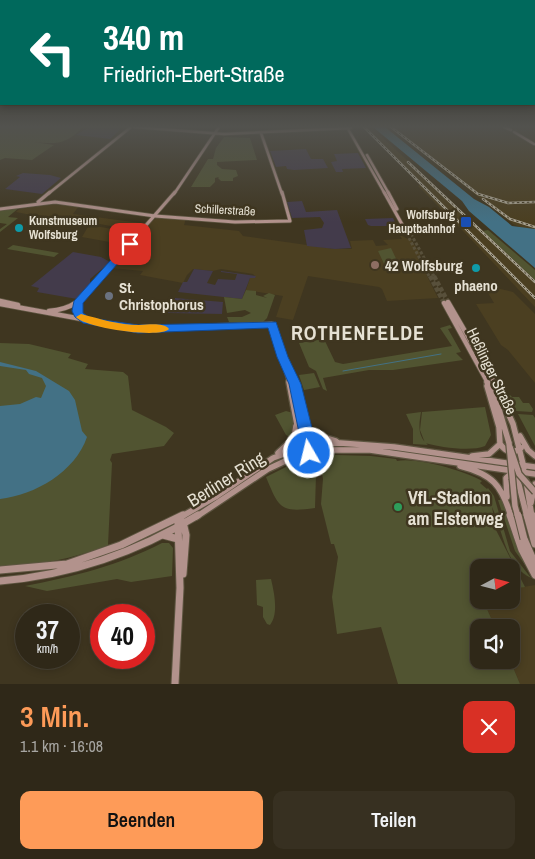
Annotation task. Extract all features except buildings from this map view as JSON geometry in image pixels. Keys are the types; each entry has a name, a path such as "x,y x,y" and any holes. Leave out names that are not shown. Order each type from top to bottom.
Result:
{"street":[{"path":"40,200 88,159"},
{"path":"40,200 91,159"},
{"path":"49,311 63,310 78,303 157,215 195,159"},
{"name":"Schillerstraße","path":"49,202 228,222 290,222 269,159"},
{"path":"365,159 409,235"},
{"path":"0,207 40,200 49,202"},
{"path":"0,207 6,208 40,200 49,202"},
{"name":"Schillerstraße","path":"40,200 55,200 157,215"},
{"path":"0,303 49,311 85,320"},
{"path":"0,303 85,320 144,329 272,324 292,391 296,422 294,438 273,458"},
{"path":"78,303 78,313 85,320"},
{"name":"Heßlinger Straße","path":"530,514 521,448 515,428 501,396 446,303 497,404 509,443 512,483 520,524 534,562"},
{"path":"282,357 295,384 306,446"},
{"path":"487,382 487,391 499,427 502,448 510,452 516,452 521,448"},
{"path":"296,422 309,453"},
{"path":"303,422 310,432 317,436 353,444"},
{"path":"515,428 528,450 535,456"},
{"path":"509,443 519,474 535,492"},
{"name":"Berliner Ring","path":"0,581 36,578 91,565 161,535 273,458 306,446 353,444 457,455 502,462 523,468 535,474"},
{"path":"457,455 489,454 500,444"},
{"name":"Berliner Ring","path":"0,570 44,567 81,560 121,545 180,522 266,470 289,459 309,453 331,449 354,449 513,470"},
{"path":"407,455 428,456 513,470 535,468"},
{"path":"442,460 473,468 488,476 501,489 508,503"},
{"path":"502,462 513,470 535,544"},
{"path":"513,470 506,478 508,503 521,547 535,575"},
{"path":"535,484 531,494 530,514 535,534"},
{"path":"506,487 513,485 520,491"},
{"path":"180,522 178,539 180,588"},
{"path":"175,684 180,588 186,535 180,522"},
{"path":"161,535 178,539"}],"shaded area":[{"path":"273,159 323,159 328,168 294,170 287,169 286,166 276,167"},
{"path":"336,159 361,159 366,168 342,169 343,172 336,172 331,162 337,161"},
{"path":"395,159 406,159 535,280 535,307 418,186 420,185"},
{"path":"430,159 535,159 535,229 522,228 513,224"},
{"path":"23,173 50,175 61,178 42,194 5,189 20,177 16,176"},
{"path":"302,201 306,212 337,210 351,248 335,249 307,246 304,230 322,228 324,223 320,217 292,218 287,202"},
{"path":"54,203 79,206 73,214 148,224 158,217 186,218 184,225 239,231 243,236 335,249 352,249 350,241 373,240 376,246 388,245 383,240 402,239 400,236 402,236 412,241 421,255 417,256 438,298 387,301 382,289 379,287 308,276 293,320 276,317 283,296 246,290 250,278 255,278 253,274 221,269 213,271 193,269 183,283 140,275 143,271 111,268 142,232 84,221 26,214 16,212 18,210 15,210"},
{"path":"393,218 397,226 371,226 368,225 365,219"},
{"path":"89,225 136,233 126,245 82,237"},
{"path":"73,252 101,257 110,262 90,279 90,284 77,299 37,292 39,288 31,286"},
{"path":"194,269 213,271 207,283 215,285 218,279 235,280 237,274 221,271 256,276 255,278 250,278 242,299 178,292 183,282 187,282"},
{"path":"463,280 513,292 535,314 535,383 508,350 501,345 476,304 494,303 488,293 469,289"},
{"path":"175,298 223,302 222,314 168,313"},
{"path":"535,585 535,684 520,684 514,669 520,669 520,619 491,619 487,609 520,609 520,588"}],"green space":[{"path":"208,159 257,160 217,162 217,165 222,169 236,170 238,176 233,178 233,181 221,181 219,177 215,178 215,182 210,187 191,187"},
{"path":"20,207 8,217 18,218 0,232 0,229 7,224 0,223 0,210"},
{"path":"488,230 535,270 535,280 483,231"},
{"path":"13,245 59,253 54,257 7,249"},
{"path":"391,248 400,267 386,268 378,251"},
{"path":"246,290 256,291 256,295 267,298 263,296 269,293 275,295 267,318 263,322 229,322 227,317 242,317 251,313 245,310 227,313 224,297 242,299"},
{"path":"450,325 452,328 448,329 461,352 456,353 463,360 393,370 369,370 323,378 327,391 323,389 316,371 309,367 299,343 324,339 335,362 343,364 452,346 440,328"},
{"path":"0,343 29,344 71,354 68,358 88,364 85,369 123,372 128,376 132,410 174,433 164,446 112,454 110,460 112,463 108,545 55,561 0,568"},
{"path":"314,373 320,387 304,390 299,375"},
{"path":"507,395 519,397 523,403 529,403 533,409 532,412 516,411"},
{"path":"485,407 491,435 485,446 464,449 425,443 420,430 422,412"},
{"path":"286,411 293,413 294,431 292,438 286,435 275,415"},
{"path":"421,412 420,434 428,445 413,444 413,429 406,414"},
{"path":"518,414 533,415 535,418 535,446"},
{"path":"336,455 371,456 396,459 397,461 416,461 453,469 482,481 480,483 488,488 494,496 510,551 516,559 512,559 510,556 492,507 496,530 511,559 470,559 470,609 487,609 491,619 470,619 470,669 514,669 520,684 398,684 381,627 337,634 332,597 338,557 334,544 331,544 321,504 323,479 319,457"},
{"path":"313,459 316,474 315,508 294,510 282,506 274,496 266,477 294,463"},
{"path":"498,500 503,500 535,579 515,551"},
{"path":"162,543 169,543 173,548 172,576 131,582 117,579 47,591 25,586 60,579 113,564"},
{"path":"520,564 531,578 522,572"},
{"path":"520,577 525,587 520,588"},
{"path":"271,579 275,609 270,625 267,624 263,617 263,607 257,605 256,580"}],"water":[{"path":"411,159 424,159 474,199 489,207 512,226 535,229 535,268 469,211 462,201"},
{"path":"0,362 36,371 69,391 75,400 82,431 87,437 73,461 52,480 27,493 0,499 0,406 20,404 36,397 41,398 46,386 42,378 29,374 26,370 0,366"}],"waterway":[{"path":"343,371 441,354"}],"tunnel":[{"path":"411,234 435,278"},
{"path":"409,238 430,278"},
{"path":"430,276 444,303"},
{"path":"434,276 448,302"}],"railway":[{"path":"396,159 535,298"},
{"path":"432,159 478,194 508,203 535,202"},
{"path":"408,162 535,282"},
{"path":"483,199 510,219 535,227"}],"slow traffic":[{"path":"81,317 87,321 128,328 164,329"}],"place":[{"name":"Wolfsburg Hauptbahnhof","path":"466,222"},
{"name":"Kunstmuseum Wolfsburg","path":"19,228"},
{"name":"42 Wolfsburg","path":"375,265"},
{"name":"phaeno","path":"476,268"},
{"name":"St. Christophorus","path":"109,296"},
{"name":"VfL-Stadion am Elsterweg","path":"398,507"}],"district":[{"name":"ROTHENFELDE","path":"358,332"}],"route":[{"path":"130,244 78,303 77,311 79,315 87,321 138,329 272,324 282,357 295,384 308,440 309,453"}]}
